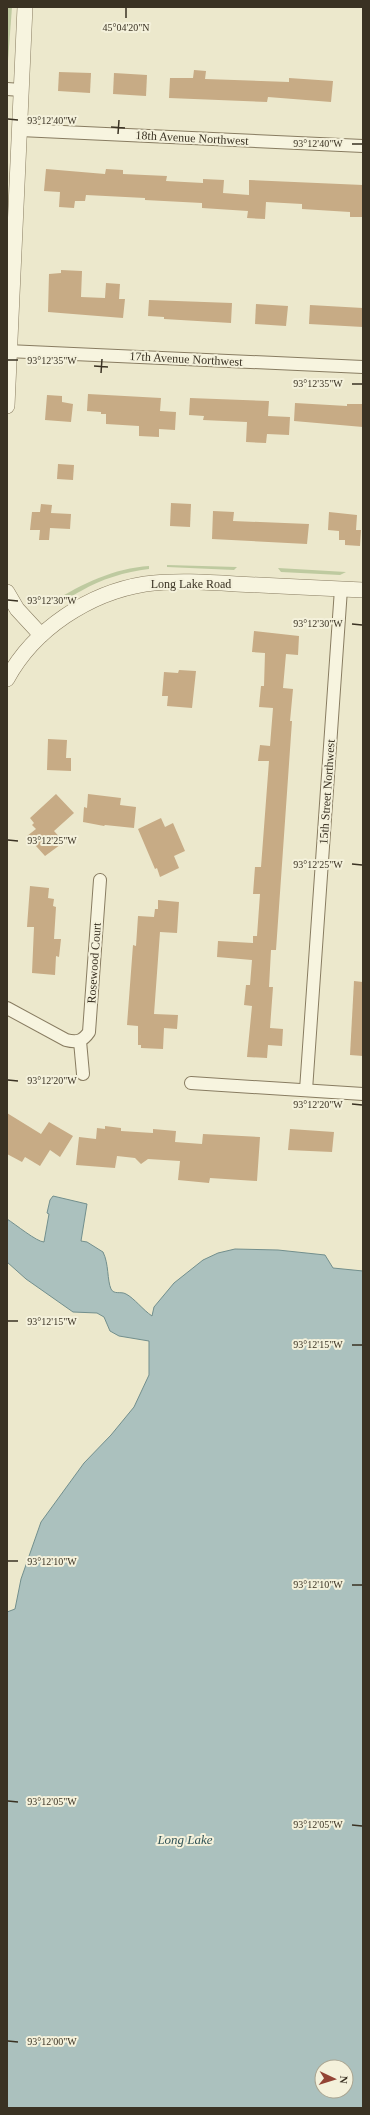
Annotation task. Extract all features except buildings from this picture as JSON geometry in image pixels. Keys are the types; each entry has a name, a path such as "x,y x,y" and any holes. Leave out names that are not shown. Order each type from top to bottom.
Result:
{"street":[{"path":"7,406 8,351 20,130 14,90 25,7"},
{"name":"18th Avenue Northwest","path":"20,130 363,146"},
{"name":"17th Avenue Northwest","path":"8,351 363,367"},
{"name":"Long Lake Road","path":"7,679 24,654 41,635 63,617 87,604 115,592 145,584 191,582 363,590"},
{"name":"15th Street Northwest","path":"306,1090 341,589"},
{"path":"7,592 17,608 41,635"},
{"name":"Rosewood Court","path":"80,1041 89,1032 100,880"},
{"path":"7,1008 66,1040 73,1042 80,1041 83,1074"},
{"path":"191,1083 363,1094"}],"green space":[{"path":"8,7 12,7 7,74"},
{"path":"167,565 237,567 234,570 167,567"},
{"path":"149,566 149,569 114,577 97,583 63,601 56,603 53,602 75,589 99,578 136,567"},
{"path":"278,568 346,572 340,575 281,572"}],"water":[{"name":"Long Lake","path":"53,1196 87,1204 81,1241 87,1242 103,1252 112,1291 124,1293 129,1296 152,1316 154,1307 174,1283 203,1260 218,1253 235,1249 278,1250 325,1255 333,1268 363,1271 363,2108 7,2108 7,1612 15,1609 21,1579 41,1522 84,1463 111,1435 134,1407 149,1375 149,1341 119,1336 110,1331 104,1317 97,1313 73,1312 26,1279 7,1262 7,1219 31,1236 44,1242 49,1214 47,1213 50,1200"}]}
